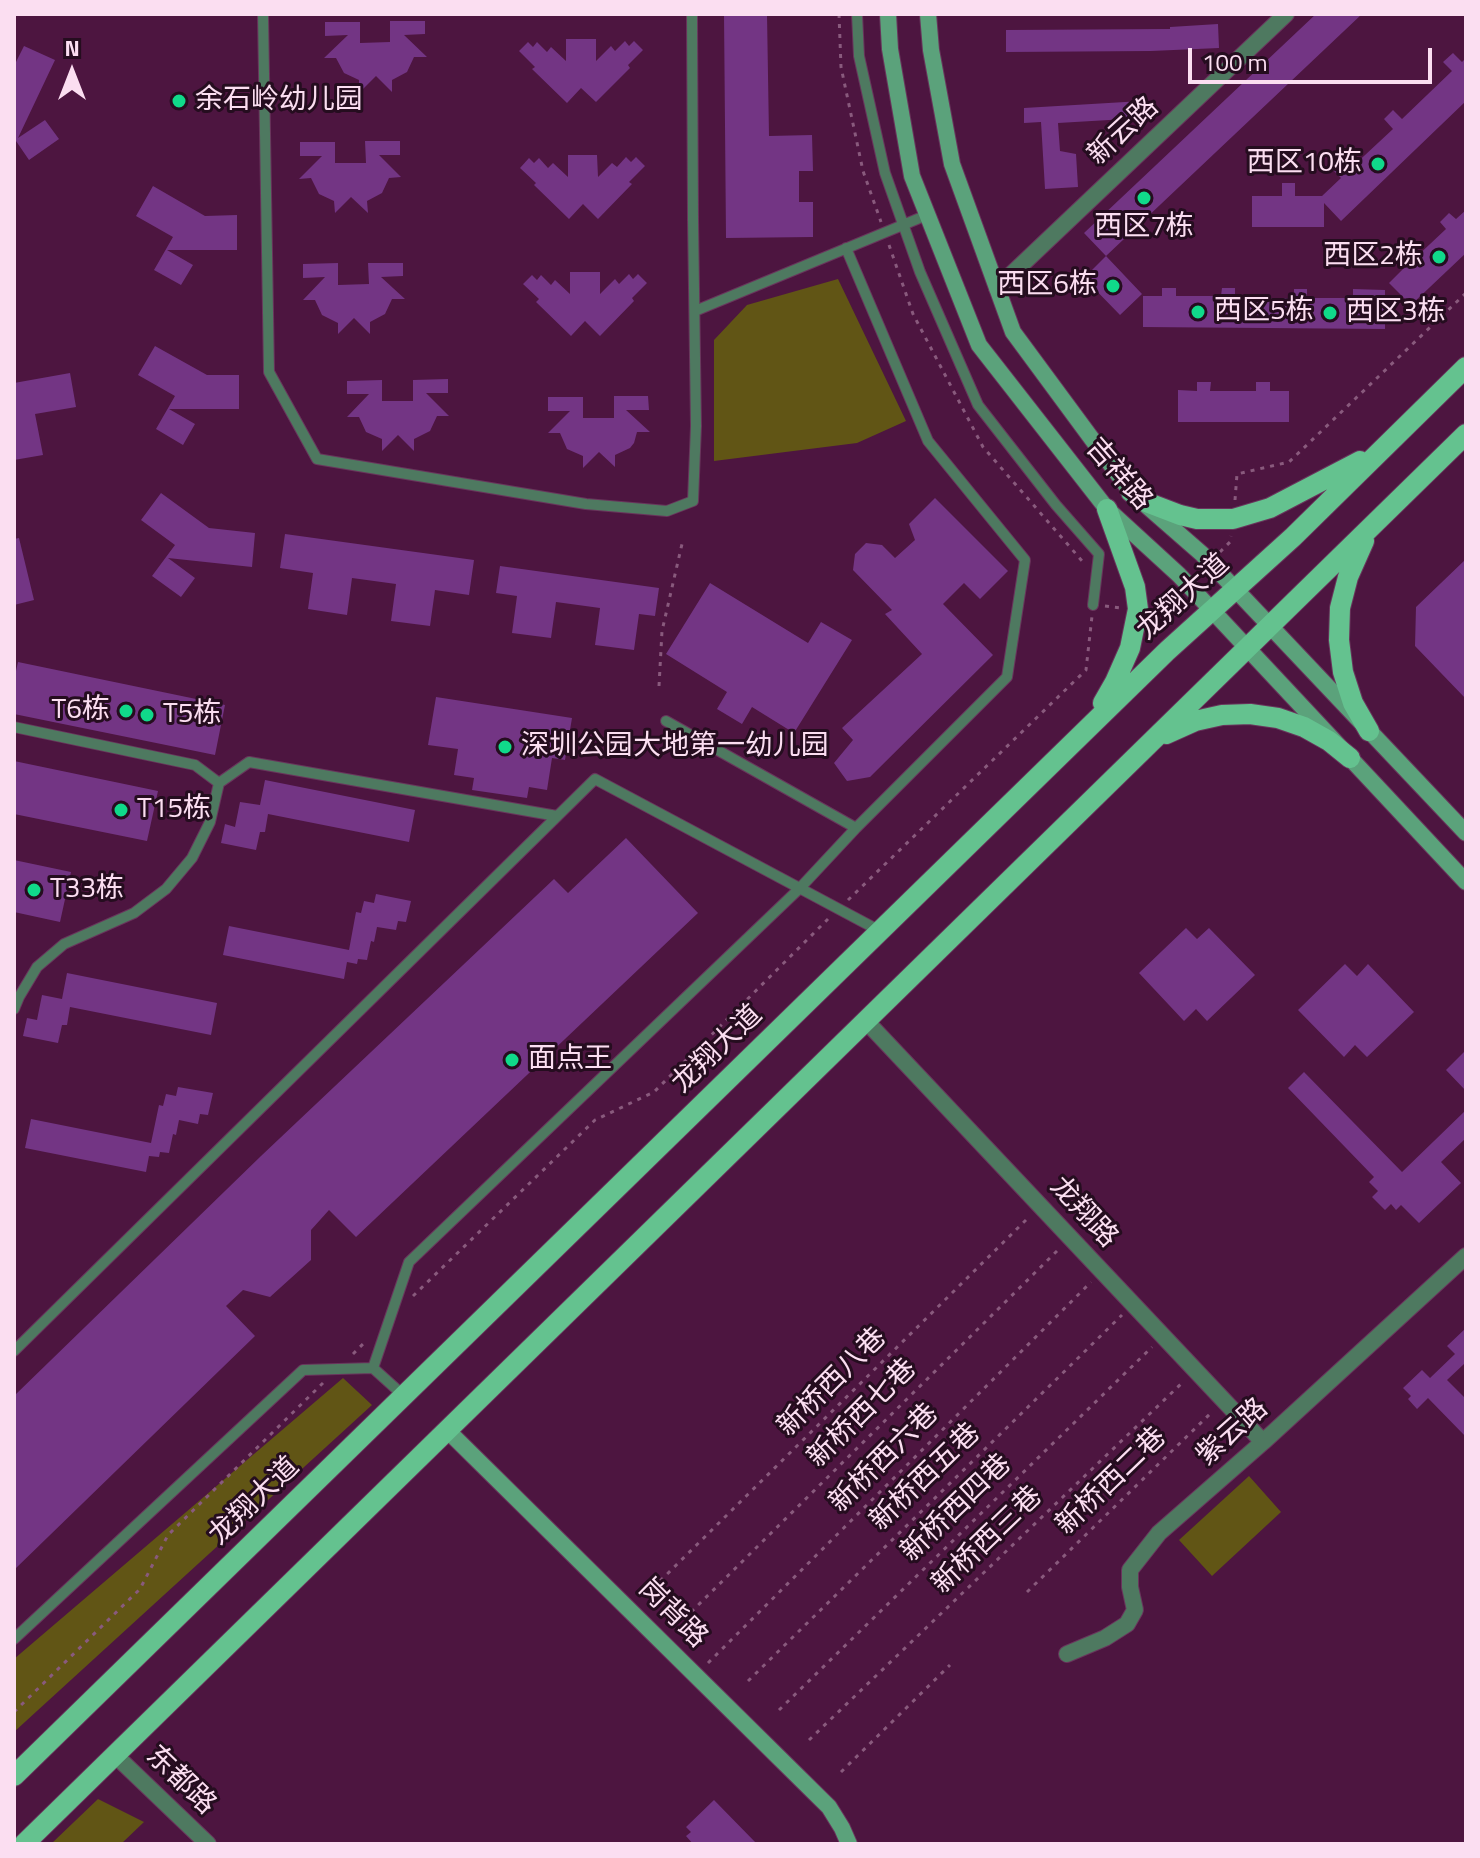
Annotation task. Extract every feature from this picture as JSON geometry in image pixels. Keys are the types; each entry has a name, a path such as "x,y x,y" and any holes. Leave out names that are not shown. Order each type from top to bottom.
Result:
{"main road":[{"name":"吉祥路","path":"888,14 890,49 912,176 979,345 1107,509 1188,584 1466,882"},
{"name":"吉祥路","path":"928,14 931,50 952,164 1013,332 1131,492 1235,589 1466,833"},
{"name":"龙翔大道","path":"14,1776 1167,651 1293,537 1466,367"},
{"path":"24,1844 1466,434"},
{"path":"1131,492 1146,502 1180,515 1197,519 1233,519 1270,508 1381,450"},
{"path":"1089,727 1130,648 1138,609 1135,587 1107,509"},
{"path":"1369,731 1353,703 1343,672 1339,640 1340,608 1360,547 1378,520"},
{"path":"1126,766 1146,747 1169,732 1195,721 1222,715 1250,714 1278,718 1304,727 1350,758"},
{"name":"岗背路","path":"447,1430 829,1807 849,1844"}],"street":[{"name":"新云路","path":"997,288 1286,14"},
{"name":"龙翔路","path":"866,1021 1263,1442"},
{"name":"紫云路","path":"1067,1654 1105,1638 1127,1624 1135,1610 1130,1570 1159,1533 1466,1256"},
{"name":"东都路","path":"115,1755 208,1844"}],"lane":[{"path":"263,14 269,372 317,459 586,504 667,511 693,501 696,426 692,14"},
{"path":"857,14 859,56 885,173 920,272 978,405 1056,505 1099,554 1093,605"},
{"path":"695,311 927,215"},
{"path":"373,1368 409,1262 800,888 1007,677 1025,560 928,441 846,248"},
{"path":"666,721 856,828"},
{"path":"14,727 195,765 219,783"},
{"path":"14,1009 37,967 64,944 134,913 166,889 192,858 210,822 219,783 249,762 557,816"},
{"path":"14,1351 595,779 880,931"},
{"path":"14,1639 303,1370 373,1368 404,1396"}],"path":[{"path":"1209,563 1230,542 1237,474 1289,462 1466,293"},
{"path":"659,686 662,631 682,544"},
{"path":"390,1318 595,1120 654,1092 1086,670 1093,605 1161,611 1188,584"},
{"name":"新桥西八巷","path":"653,1588 1041,1206"},
{"name":"新桥西七巷","path":"684,1619 1071,1238"},
{"name":"新桥西六巷","path":"696,1675 1102,1271"},
{"name":"新桥西五巷","path":"748,1681 1133,1304"},
{"name":"新桥西四巷","path":"779,1710 1164,1336"},
{"path":"14,1712 140,1589 168,1535 369,1339"},
{"name":"新桥西三巷","path":"809,1740 1195,1370"},
{"name":"新桥西二巷","path":"1027,1592 1224,1400"},
{"path":"841,1772 950,1665"}],"shaded area":[{"path":"838,279 906,421 857,443 714,461 714,340 747,305"},
{"path":"343,1378 372,1405 14,1732 14,1659"},
{"path":"1249,1476 1281,1512 1212,1576 1179,1540"},
{"path":"98,1799 144,1822 121,1844 51,1844"}],"building":[{"path":"724,14 767,14 769,136 812,135 813,171 799,171 799,202 813,202 813,237 726,238"},
{"path":"1316,14 1362,14 1106,256 1084,233"},
{"path":"390,21 425,21 425,34 404,35 427,57 414,57 407,72 392,80 392,92 376,76 359,93 359,80 344,73 336,58 324,58 348,35 325,36 325,22 360,22 360,43 390,42"},
{"path":"1218,24 1219,48 1006,52 1006,30 1170,29"},
{"path":"566,39 596,39 596,61 611,46 615,51 625,41 629,46 634,41 643,50 628,65 630,68 596,102 581,88 567,103 532,69 535,67 519,51 528,42 533,47 537,42 547,52 551,47 566,61"},
{"path":"24,46 55,60 18,138 45,120 59,139 29,160 16,141 14,146 14,66"},
{"name":"西区10栋","path":"1453,53 1462,62 1466,58 1466,101 1341,221 1324,203 1324,227 1252,227 1252,196 1282,196 1282,183 1295,183 1295,196 1322,196 1341,178 1332,169 1341,160 1350,169 1393,129 1384,119 1393,110 1402,119 1452,71 1443,62"},
{"path":"1142,101 1143,118 1058,123 1060,151 1076,154 1078,187 1045,189 1041,122 1024,123 1024,108"},
{"path":"365,141 400,141 400,155 379,155 401,177 389,178 382,193 367,201 368,213 351,197 335,213 334,201 319,194 311,178 299,179 322,156 300,156 300,142 335,142 335,163 366,163"},
{"path":"568,155 597,155 598,177 612,163 617,167 626,157 631,162 636,157 645,166 598,219 583,204 569,219 520,168 529,158 534,163 539,158 548,168 553,163 568,177"},
{"path":"153,186 205,216 237,215 237,250 167,250 193,265 181,285 154,270 173,237 136,216"},
{"name":"西区2栋","path":"1466,210 1466,253 1411,305 1389,283 1403,269 1397,263 1407,254 1413,260 1446,229 1440,222 1449,213 1456,219"},
{"name":"西区6栋","path":"1106,256 1142,294 1120,315 1084,278"},
{"path":"338,263 338,285 369,284 368,263 403,263 403,276 381,277 405,299 392,299 385,314 370,322 370,334 354,318 338,334 338,323 322,315 315,300 303,300 325,277 303,278 303,264"},
{"path":"570,272 600,272 600,294 615,279 619,284 629,274 633,279 638,274 647,283 600,336 585,321 571,336 536,302 539,299 523,284 532,275 537,280 541,275 551,285 555,280 570,294"},
{"path":"1162,288 1176,288 1176,296 1221,296 1222,288 1235,288 1235,296 1254,298 1294,298 1294,289 1307,289 1307,298 1353,298 1353,289 1385,290 1385,329 1143,327 1143,296 1162,296"},
{"path":"155,346 207,375 239,375 239,409 169,409 195,424 183,445 156,429 175,396 138,375"},
{"path":"70,373 76,407 35,414 43,455 14,460 14,383"},
{"path":"448,379 448,393 426,393 449,416 437,416 430,431 414,439 414,451 398,435 382,451 382,439 366,432 359,417 347,417 369,394 347,394 347,381 382,380 382,401 413,401 413,380"},
{"path":"1197,382 1211,382 1210,391 1256,391 1256,382 1270,382 1270,391 1289,391 1289,422 1178,422 1178,390 1197,391"},
{"path":"614,396 648,396 649,410 626,410 650,432 637,432 630,448 615,455 615,467 599,452 583,468 583,456 567,449 560,433 548,433 570,411 548,411 548,397 583,397 583,418 614,418"},
{"path":"161,493 209,528 255,533 252,567 168,558 195,578 181,597 152,576 175,545 141,520"},
{"path":"935,498 1008,571 980,599 964,583 943,604 993,655 870,777 847,781 834,763 853,740 842,728 922,654 885,614 892,610 853,570 855,554 866,543 882,545 895,558 915,540 909,524"},
{"path":"285,534 474,560 469,595 435,590 430,626 391,621 396,584 352,578 347,615 308,609 313,573 280,568"},
{"path":"19,538 34,600 14,605 14,539"},
{"path":"1466,559 1466,699 1415,646 1416,607"},
{"path":"500,566 659,588 655,616 639,614 634,650 595,645 600,608 556,602 551,638 512,633 517,596 496,593"},
{"path":"710,583 808,643 821,622 852,640 794,733 752,707 742,724 717,709 727,692 666,654"},
{"path":"18,662 225,705 215,755 14,714 14,680"},
{"name":"深圳公园大地第一幼儿园","path":"436,697 572,718 565,760 552,758 547,790 529,787 527,798 472,790 474,778 454,775 458,749 428,745"},
{"path":"14,761 158,791 147,841 14,814"},
{"path":"265,780 415,810 409,842 268,814 265,832 260,832 256,850 221,843 225,824 235,827 240,802 260,805"},
{"path":"626,838 698,913 356,1237 329,1210 311,1230 311,1260 270,1297 243,1290 226,1306 255,1336 14,1570 14,1396 261,1156 554,879 568,893"},
{"path":"14,860 71,872 60,922 14,912"},
{"path":"376,894 411,901 406,922 398,921 396,930 377,927 367,960 358,959 357,964 347,962 344,979 223,955 229,926 349,950 356,912 361,913 364,901 374,903"},
{"path":"1186,928 1197,939 1209,928 1255,975 1207,1021 1196,1009 1184,1021 1139,973"},
{"path":"1345,964 1357,976 1368,964 1414,1012 1367,1057 1355,1045 1344,1057 1298,1010"},
{"path":"67,973 217,1003 211,1035 70,1007 67,1025 62,1025 58,1043 23,1036 27,1018 37,1020 42,995 62,999"},
{"path":"1466,1050 1466,1091 1446,1070"},
{"path":"1304,1072 1402,1172 1466,1110 1466,1138 1441,1162 1461,1183 1419,1223 1401,1205 1396,1210 1391,1204 1385,1210 1372,1197 1378,1191 1369,1182 1374,1177 1288,1088"},
{"path":"178,1087 213,1093 208,1115 200,1114 198,1124 179,1120 169,1153 160,1152 159,1157 149,1156 146,1172 25,1148 31,1119 151,1143 159,1105 163,1106 166,1094 176,1096"},
{"path":"1466,1328 1466,1366 1464,1364 1447,1380 1466,1399 1466,1437 1428,1398 1417,1409 1403,1388 1422,1370 1430,1378 1455,1354 1447,1346"},
{"path":"714,1800 757,1844 693,1844 686,1836 691,1832 686,1827"}],"place":[{"name":"余石岭幼儿园","path":"179,101"},
{"name":"西区10栋","path":"1378,164"},
{"name":"西区7栋","path":"1144,198"},
{"name":"西区2栋","path":"1439,257"},
{"name":"西区6栋","path":"1113,286"},
{"name":"西区5栋","path":"1198,312"},
{"name":"西区3栋","path":"1330,313"},
{"name":"T6栋","path":"126,711"},
{"name":"T5栋","path":"147,715"},
{"name":"深圳公园大地第一幼儿园","path":"505,747"},
{"name":"T15栋","path":"121,810"},
{"name":"T33栋","path":"34,890"},
{"name":"面点王","path":"512,1060"}]}
